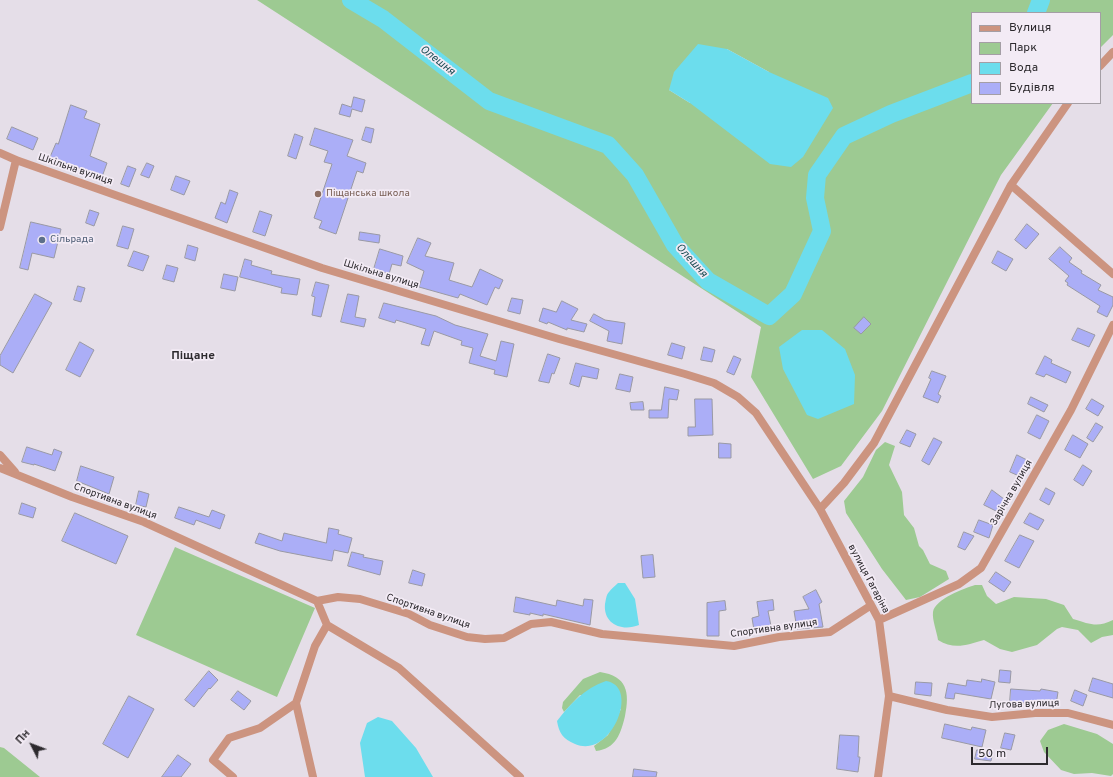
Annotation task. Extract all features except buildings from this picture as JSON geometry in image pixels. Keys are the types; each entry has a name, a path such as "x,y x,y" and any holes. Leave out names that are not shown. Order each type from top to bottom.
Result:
{"street":[{"path":"1101,65 1113,52"},
{"path":"820,509 844,483 874,443 1011,185 1067,104"},
{"name":"Шкільна вулиця","path":"0,153 16,160 322,268 559,339 714,383 738,397 756,413"},
{"path":"0,227 16,160"},
{"path":"1011,185 1113,274"},
{"name":"Зарічна вулиця","path":"879,620 959,584 981,568 1071,410 1113,325"},
{"name":"вулиця Гагаріна","path":"756,413 820,509 870,606 879,620 889,696 878,777"},
{"path":"0,455 16,473"},
{"name":"Спортивна вулиця","path":"0,468 16,473 72,497 144,522 317,601 338,596 360,599 409,614 430,625 467,637 485,639 504,638 531,624 551,622 602,634 734,646 779,637 830,632 870,606"},
{"path":"317,601 327,625 399,668 520,777"},
{"path":"313,777 296,703 316,646 327,625"},
{"name":"Лугова вулиця","path":"889,696 947,710 992,717 1034,713 1068,713 1113,725"},
{"path":"233,777 213,760 229,738 260,728 296,703"}],"green space":[{"path":"257,0 1113,0 1113,35 1101,47 1101,12 971,12 971,104 1052,104 1001,175 882,411 841,466 813,479 751,377 761,327","holes":["727,49 769,72 690,103 669,90"]},
{"path":"885,442 895,446 889,465 902,492 904,515 914,528 919,546 923,550 930,564 946,571 949,579 920,597 906,600 882,569 846,513 844,501 863,477 876,450"},
{"path":"175,547 315,608 277,697 136,635"},
{"path":"975,585 982,585 987,596 996,604 1014,597 1046,599 1064,605 1073,619 1098,625 1113,620 1113,635 1102,637 1091,643 1078,630 1062,627 1057,629 1037,645 1012,652 1000,649 984,640 966,645 955,646 938,640 933,615 935,607 951,595"},
{"path":"600,672 616,677 621,681 624,686 627,700 623,722 619,734 613,744 603,750 596,751 594,746 608,735 621,709 580,695 564,712 562,708 563,702 583,679"},
{"path":"1064,724 1097,734 1113,744 1113,774 1111,776 1092,773 1074,774 1061,770 1044,752 1040,741 1048,730"},
{"path":"0,747 4,748 40,777 0,777"}],"water":[{"path":"698,44 727,49 769,72 828,98 833,108 803,157 791,167 770,164 690,103 669,90 674,72"},
{"path":"802,330 822,330 845,349 855,375 854,404 818,419 807,415 783,369 779,347"},
{"path":"618,583 625,583 635,599 639,625 633,627 620,627 615,625 607,617 605,604 607,596"},
{"path":"606,681 616,686 621,695 621,707 617,720 610,732 600,742 588,746 575,744 567,740 560,732 557,721 578,697 598,684"},
{"path":"378,717 392,721 416,748 433,777 365,777 360,743 367,723"}],"waterway":[{"name":"Олешня","path":"351,0 383,19 489,101 608,145 635,175 675,245 708,281 769,316 793,294 822,231 815,198 817,175 844,136 891,114 971,83"},
{"name":"Олешня","path":"1036,12 1041,0"}],"place":[{"name":"Піщанська школа","path":"318,194"},
{"name":"Сільрада","path":"42,240"}],"district":[{"name":"Піщане","path":"193,357"}]}
